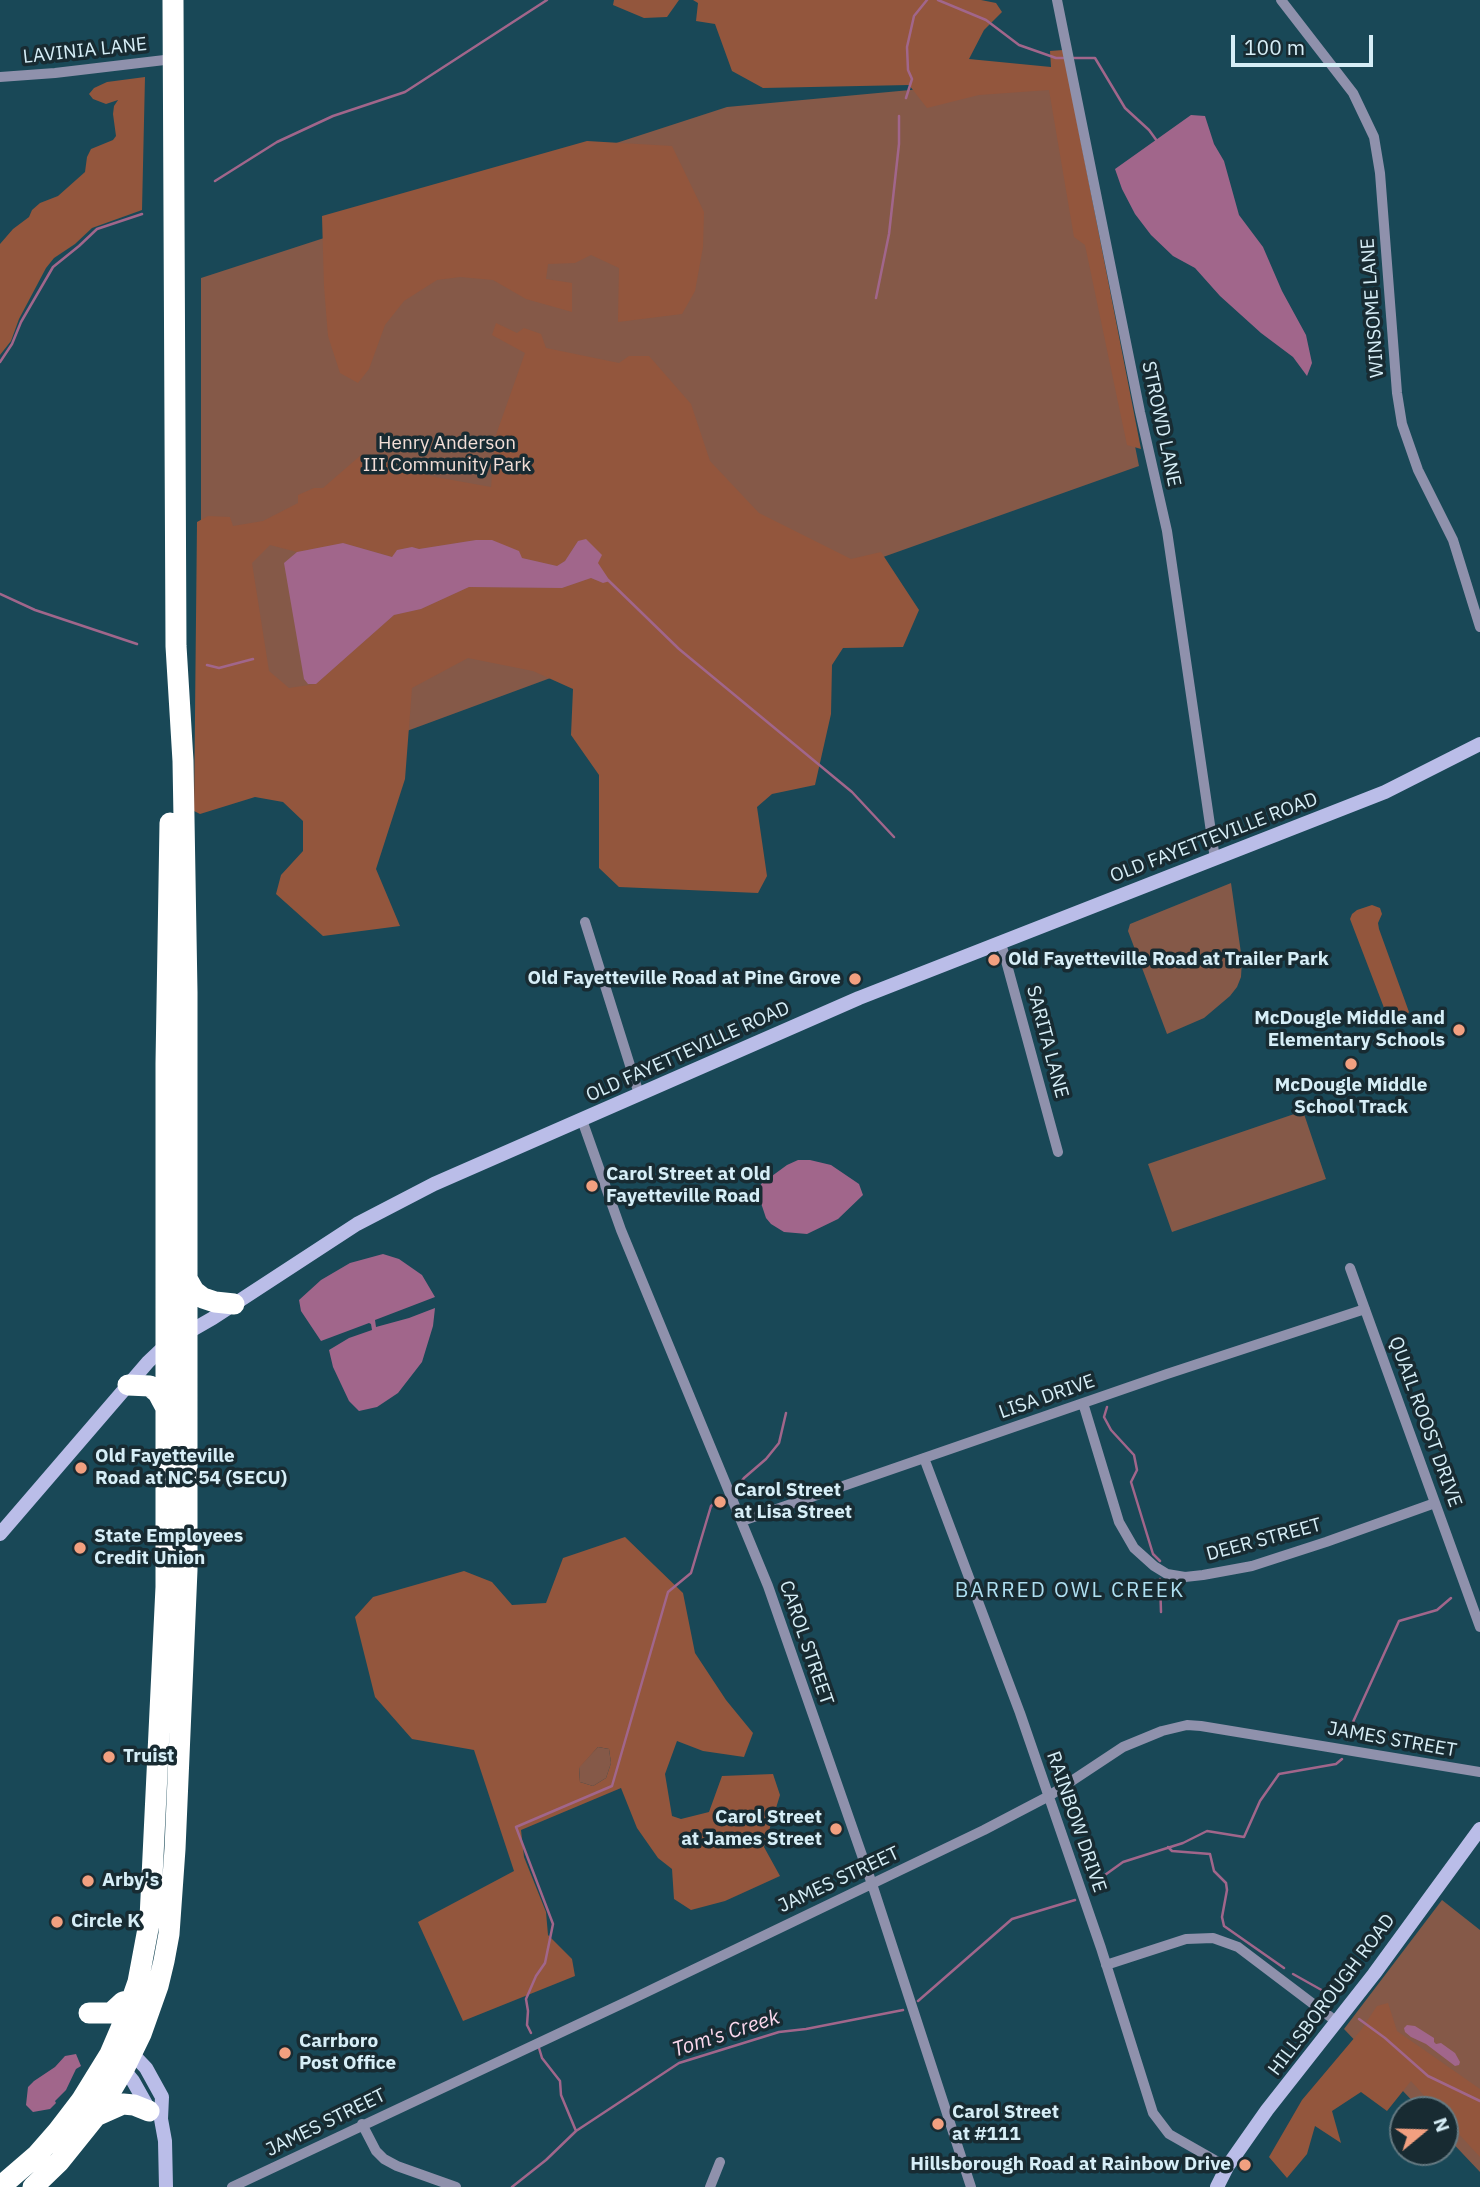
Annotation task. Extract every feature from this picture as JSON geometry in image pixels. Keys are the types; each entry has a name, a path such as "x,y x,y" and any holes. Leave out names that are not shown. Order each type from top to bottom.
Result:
{"highway":[{"path":"0,2187 37,2155 58,2131 121,2054 149,2013 169,1934 187,1570 187,992 183,761 176,646 173,0"},
{"path":"33,2187 66,2154 96,2116 121,2054 148,1934 155,1851 166,1587 166,1063 171,698 176,646"},
{"path":"186,1277 203,1298 234,1304"},
{"path":"128,1385 150,1386 159,1393 166,1408"},
{"path":"89,2013 111,2013 123,2002 132,2000"},
{"path":"96,2116 124,2104 134,2105 155,2115"}],"street":[{"name":"STROWD LANE","path":"1057,0 1140,412 1167,531 1215,859"},
{"name":"WINSOME LANE","path":"1281,0 1353,93 1374,137 1380,173 1397,393 1402,425 1418,470 1453,541 1480,627"},
{"name":"LAVINIA LANE","path":"0,76 55,73 173,59"},
{"name":"OLD FAYETTEVILLE ROAD","path":"0,1534 148,1362 166,1345 364,1220 434,1184 859,998 1385,792 1480,744"},
{"path":"585,922 639,1094"},
{"name":"SARITA LANE","path":"999,942 1058,1152"},
{"name":"CAROL STREET","path":"582,1120 621,1230 768,1586 872,1884 971,2187"},
{"name":"QUAIL ROOST DRIVE","path":"1350,1268 1480,1628"},
{"name":"LISA DRIVE","path":"742,1521 1365,1309"},
{"name":"DEER STREET","path":"1083,1404 1119,1522 1134,1548 1167,1574 1185,1577 1252,1566 1435,1503"},
{"name":"RAINBOW DRIVE","path":"924,1458 1020,1713 1106,1965 1150,2104 1158,2121 1169,2134 1227,2166"},
{"name":"JAMES STREET","path":"232,2187 872,1884 1049,1796 1123,1747 1162,1731 1187,1725 1277,1737 1480,1772"},
{"name":"HILLSBOROUGH ROAD","path":"1217,2187 1227,2166 1267,2110 1338,2022 1480,1829"},
{"path":"1106,1965 1186,1939 1213,1938 1238,1947 1338,2022"},
{"path":"121,2054 155,2115 165,2141 166,2187"},
{"path":"362,2124 376,2151 384,2159 456,2187"},
{"path":"710,2187 720,2162"}],"green space":[{"name":"Henry Anderson III Community Park","path":"1061,76 1139,466 751,604 201,807 201,278 727,107"},
{"path":"1231,883 1242,960 1241,977 1237,987 1204,1018 1167,1034 1128,931 1130,924"},
{"path":"1303,1111 1326,1179 1172,1232 1148,1164"},
{"path":"598,1747 609,1749 611,1763 606,1778 593,1786 580,1782 579,1767"},
{"path":"1442,1900 1480,1930 1480,2172 1459,2150 1459,2096 1408,2096 1344,2029"}],"shaded area":[{"path":"614,0 679,0 667,17 644,18 613,5"},
{"path":"693,0 981,0 996,3 1002,12 984,30 969,59 1051,67 1050,51 1063,50 1141,449 1127,445 1085,245 1074,237 1049,90 979,95 927,108 909,85 763,88 732,71 715,24 696,21 698,3"},
{"path":"145,77 142,210 92,228 54,258 19,319 11,341 0,355 0,244 40,203 58,196 85,172 91,149 113,140 116,136 113,114 118,100 106,104 93,99 89,94 94,88 107,82"},
{"path":"1191,115 1205,116 1214,144 1224,161 1239,215 1263,247 1282,291 1306,335 1312,363 1307,376 1293,357 1261,333 1220,296 1195,268 1173,256 1151,235 1135,214 1122,189 1115,169"},
{"path":"587,141 672,146 704,212 703,247 695,291 682,314 618,322 619,268 591,255 575,263 548,264 546,279 572,283 572,312 526,299 493,280 460,277 437,280 404,301 385,325 369,369 358,383 340,373 328,336 322,216"},
{"path":"496,323 517,333 524,328 541,334 546,348 619,363 629,356 649,356 691,404 710,461 759,513 851,559 881,552 919,610 903,647 843,648 832,665 831,714 815,785 772,794 757,807 767,876 758,893 619,887 599,868 599,775 571,735 573,689 533,671 468,658 412,688 405,779 376,869 400,926 323,936 276,894 281,875 303,851 303,821 283,802 255,797 200,814 194,811 197,522 208,516 230,517 233,526 263,521 298,503 298,495 314,488 323,488 361,455 435,477 491,487 496,435 525,353 492,335","holes":["492,540 522,558 557,566 565,561 578,541 598,563 604,575 603,583 591,578 562,588 469,587 421,609 394,615 316,684 289,688 269,671 252,563 270,545 297,552 343,543 393,557 397,550 412,547 419,549"]},
{"path":"586,539 602,555 598,563 610,581 603,583 591,578 562,588 469,587 421,609 394,615 316,684 308,684 304,679 284,563 297,552 343,543 392,557 397,550 412,547 419,549 492,540 519,551 522,558 557,566 565,561 578,541"},
{"path":"1372,905 1380,908 1382,914 1378,923 1379,929 1409,1012 1403,1021 1394,1023 1386,1013 1350,919 1357,910"},
{"path":"798,1160 831,1165 859,1184 863,1195 838,1219 807,1234 784,1232 771,1224 766,1218 758,1194 761,1184"},
{"path":"383,1254 399,1259 422,1275 435,1297 375,1320 376,1327 435,1308 433,1326 422,1362 398,1393 377,1407 359,1411 349,1401 333,1367 329,1350 349,1338 372,1330 371,1324 321,1341 301,1311 299,1300 321,1280 350,1263"},
{"path":"625,1537 683,1593 695,1653 726,1700 753,1733 744,1757 703,1751 677,1741 665,1774 672,1816 681,1819 709,1812 722,1776 773,1774 780,1795 764,1847 780,1876 725,1901 691,1910 674,1899 672,1869 658,1858 637,1828 621,1788 521,1830 524,1857 546,1912 548,1935 572,1959 575,1976 463,2021 418,1922 514,1871 474,1750 412,1739 375,1697 355,1617 373,1597 464,1571 492,1582 512,1605 546,1603 563,1558","holes":["598,1747 609,1749 611,1763 606,1778 593,1786 580,1782 579,1768"]},
{"path":"1388,2003 1397,2031 1480,2089 1480,2157 1459,2134 1459,2096 1424,2096 1411,2081 1399,2096 1389,2096 1387,2111 1361,2092 1332,2111 1341,2143 1315,2126 1307,2154 1287,2178 1269,2157 1302,2100 1361,2030 1377,2006"},
{"path":"1407,2025 1415,2026 1434,2038 1436,2044 1441,2043 1455,2053 1459,2065 1455,2066 1426,2044 1411,2037 1405,2032"},
{"path":"76,2054 81,2066 76,2069 66,2090 50,2109 33,2112 26,2105 28,2087 65,2056"}],"waterway":[{"path":"215,181 277,142 333,116 405,92 547,0"},
{"path":"906,98 912,79 908,70 907,47 914,16 927,0"},
{"path":"938,0 986,20 1019,45 1056,58 1066,58"},
{"path":"1073,58 1095,58 1125,108 1157,141"},
{"path":"876,298 889,234 899,144 899,116"},
{"path":"0,362 53,267 97,229 142,214"},
{"path":"608,580 679,649 852,792 894,837"},
{"path":"0,594 35,610 137,644"},
{"path":"207,665 219,668 253,659"},
{"path":"1107,1407 1104,1417 1111,1430 1134,1455 1137,1470 1131,1482 1153,1554 1160,1561"},
{"path":"737,1487 779,1443 786,1413"},
{"path":"531,2033 527,2025 526,1999 545,1963 553,1924 516,1827 612,1786 668,1592 691,1573 711,1506 723,1496"},
{"path":"1160,1579 1161,1612"},
{"name":"Tom's Creek","path":"1348,1740 1353,1722 1399,1621 1437,1610 1451,1598"},
{"name":"Tom's Creek","path":"1091,1885 1123,1862 1183,1843 1207,1831 1244,1837 1260,1801 1279,1774 1336,1764 1342,1759"},
{"path":"1168,1847 1172,1851 1210,1854 1214,1871 1226,1883 1222,1917 1224,1926 1284,1968"},
{"name":"Tom's Creek","path":"918,2001 1012,1919 1075,1900"},
{"path":"1293,1974 1334,1997"},
{"name":"Tom's Creek","path":"512,2187 576,2131 679,2063 779,2032 903,2010"},
{"path":"1359,2019 1428,2076 1480,2101"},
{"path":"539,2048 542,2058 560,2081 561,2095 576,2131"}],"place":[{"name":"Old Fayetteville Road at Trailer Park","path":"994,960"},
{"name":"Old Fayetteville Road at Pine Grove","path":"855,979"},
{"name":"McDougle Middle and Elementary Schools","path":"1459,1030"},
{"name":"McDougle Middle School Track","path":"1351,1064"},
{"name":"Carol Street at Old Fayetteville Road","path":"592,1186"},
{"name":"Old Fayetteville Road at NC 54 (SECU)","path":"81,1468"},
{"name":"Carol Street at Lisa Street","path":"720,1502"},
{"name":"State Employees Credit Union","path":"80,1548"},
{"name":"Truist","path":"109,1757"},
{"name":"Carol Street at James Street","path":"836,1829"},
{"name":"Arby's","path":"88,1881"},
{"name":"Circle K","path":"57,1922"},
{"name":"Carrboro Post Office","path":"285,2053"},
{"name":"Carol Street at #111","path":"938,2124"},
{"name":"Hillsborough Road at Rainbow Drive","path":"1245,2165"}],"district":[{"name":"BARRED OWL CREEK","path":"1070,1591"}]}
